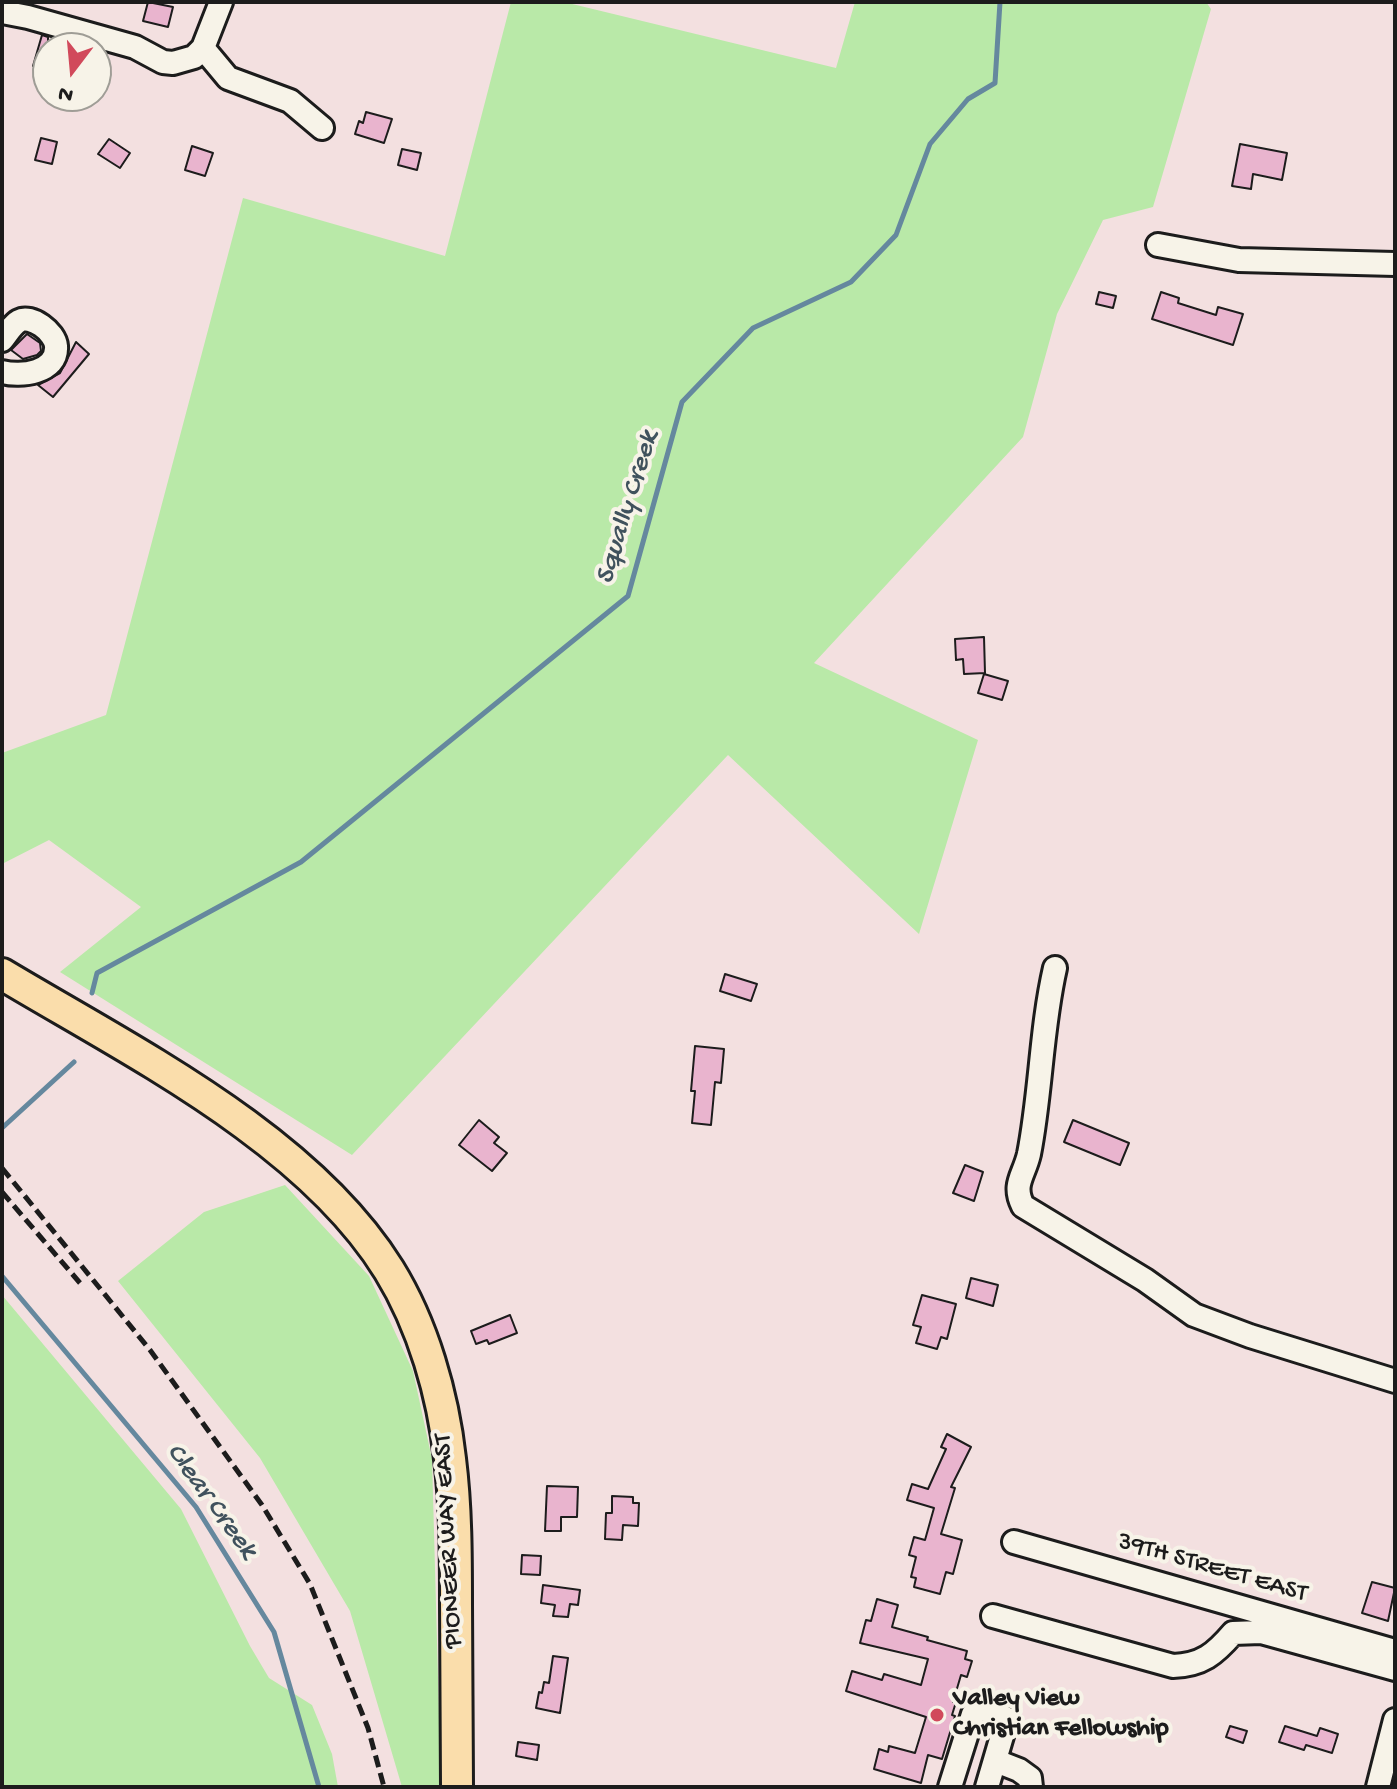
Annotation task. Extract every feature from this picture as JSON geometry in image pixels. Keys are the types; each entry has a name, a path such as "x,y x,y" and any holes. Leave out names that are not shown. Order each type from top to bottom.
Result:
{"main road":[{"name":"PIONEER WAY EAST","path":"2,974 145,1060 270,1144 309,1175 343,1209 389,1271 429,1359 451,1460 456,1543 457,1787"}],"street":[{"path":"2,12 135,47 163,62 184,60 203,48 221,2"},
{"path":"203,48 228,78 290,101 322,128"},
{"path":"1158,245 1239,260 1395,264"},
{"path":"2,340 16,324 29,319 54,338 56,345 50,362 41,369 25,375 2,372"},
{"path":"1055,968 1033,1134 1017,1194 1023,1206 1211,1323 1395,1381"},
{"name":"39TH STREET EAST","path":"1014,1542 1395,1651"},
{"path":"993,1616 1173,1666 1204,1660 1233,1633 1246,1631 1261,1632 1395,1669"},
{"path":"950,1787 973,1714 980,1708 1007,1719 987,1787"},
{"path":"1378,1787 1395,1720"},
{"path":"996,1761 1030,1778 1031,1787"}],"green space":[{"path":"511,2 564,2 836,68 855,2 1206,2 1211,9 1153,207 1103,220 1057,314 1023,437 814,663 978,740 919,934 728,755 352,1155 60,972 141,907 49,840 2,864 2,753 106,715 243,198 445,256"},
{"path":"285,1185 369,1276 413,1371 432,1459 441,1787 402,1787 350,1611 260,1458 118,1281 204,1212"},
{"path":"2,1295 181,1509 269,1678 312,1705 332,1754 338,1787 2,1787"}],"building":[{"path":"148,2 173,7 168,27 143,21"},
{"path":"366,112 392,119 384,143 355,134"},
{"path":"41,138 57,142 52,164 35,160"},
{"path":"109,139 130,153 120,168 98,154"},
{"path":"1240,144 1287,153 1282,180 1253,174 1251,189 1232,186"},
{"path":"192,146 213,153 205,176 185,170"},
{"path":"402,149 421,153 417,170 398,165"},
{"path":"1099,292 1116,296 1113,308 1096,304"},
{"path":"1161,292 1179,298 1178,303 1216,315 1218,307 1243,314 1233,345 1152,319"},
{"path":"27,334 40,343 41,351 23,359 11,350"},
{"path":"76,342 89,354 53,397 38,385 60,373"},
{"path":"984,637 985,673 964,674 963,659 956,660 955,639"},
{"path":"984,674 1008,681 1002,700 978,693"},
{"path":"725,974 757,984 751,1001 720,991"},
{"path":"695,1046 724,1049 721,1083 715,1082 711,1125 692,1123"},
{"path":"479,1120 499,1137 494,1143 507,1153 492,1171 459,1145"},
{"path":"1073,1120 1129,1143 1120,1165 1064,1142"},
{"path":"965,1165 983,1172 974,1201 953,1193"},
{"path":"971,1278 998,1285 993,1306 966,1298"},
{"path":"922,1295 956,1304 947,1339 941,1337 937,1349 916,1343 921,1327 913,1325"},
{"path":"510,1315 517,1333 489,1344 487,1340 476,1344 471,1331"},
{"path":"947,1434 971,1447 951,1487 955,1488 941,1534 962,1540 953,1574 946,1572 940,1594 914,1587 916,1578 911,1577 916,1557 909,1555 914,1537 925,1540 934,1508 907,1500 912,1484 928,1489 946,1449 941,1447"},
{"path":"547,1486 578,1487 577,1517 561,1517 561,1531 545,1531"},
{"path":"612,1496 633,1497 633,1503 639,1503 638,1526 623,1525 622,1540 605,1539 606,1513 612,1513"},
{"path":"522,1555 541,1556 540,1575 521,1574"},
{"path":"1372,1582 1395,1588 1388,1621 1362,1613"},
{"path":"543,1585 580,1590 578,1605 570,1604 568,1617 553,1616 555,1605 541,1603"},
{"path":"877,1599 898,1605 892,1627 967,1651 965,1659 972,1661 967,1677 961,1675 953,1702 956,1702 952,1715 955,1716 942,1759 928,1755 921,1783 874,1769 879,1749 888,1752 889,1746 915,1753 926,1717 846,1691 852,1671 882,1680 884,1674 921,1685 928,1659 860,1643 866,1620 871,1621"},
{"path":"553,1656 568,1658 560,1713 536,1708 544,1682 549,1683"},
{"path":"1230,1726 1247,1731 1243,1743 1226,1737"},
{"path":"1285,1726 1317,1736 1320,1728 1338,1734 1332,1753 1306,1745 1304,1750 1279,1742"},
{"path":"518,1742 539,1745 537,1760 516,1756"}],"waterway":[{"name":"Squally Creek","path":"92,993 97,973 301,862 628,596 682,402 753,328 851,282 896,235 930,144 968,99 995,83 1000,2"},
{"name":"Squally Creek","path":"2,1128 74,1062"},
{"name":"Clear Creek","path":"2,1276 196,1507 274,1632 319,1787"}],"railway":[{"path":"2,1168 150,1350 262,1505 310,1584 368,1728 384,1787"},
{"path":"2,1192 80,1283"}],"place":[{"name":"Valley View Christian Fellowship","path":"937,1715"}]}
